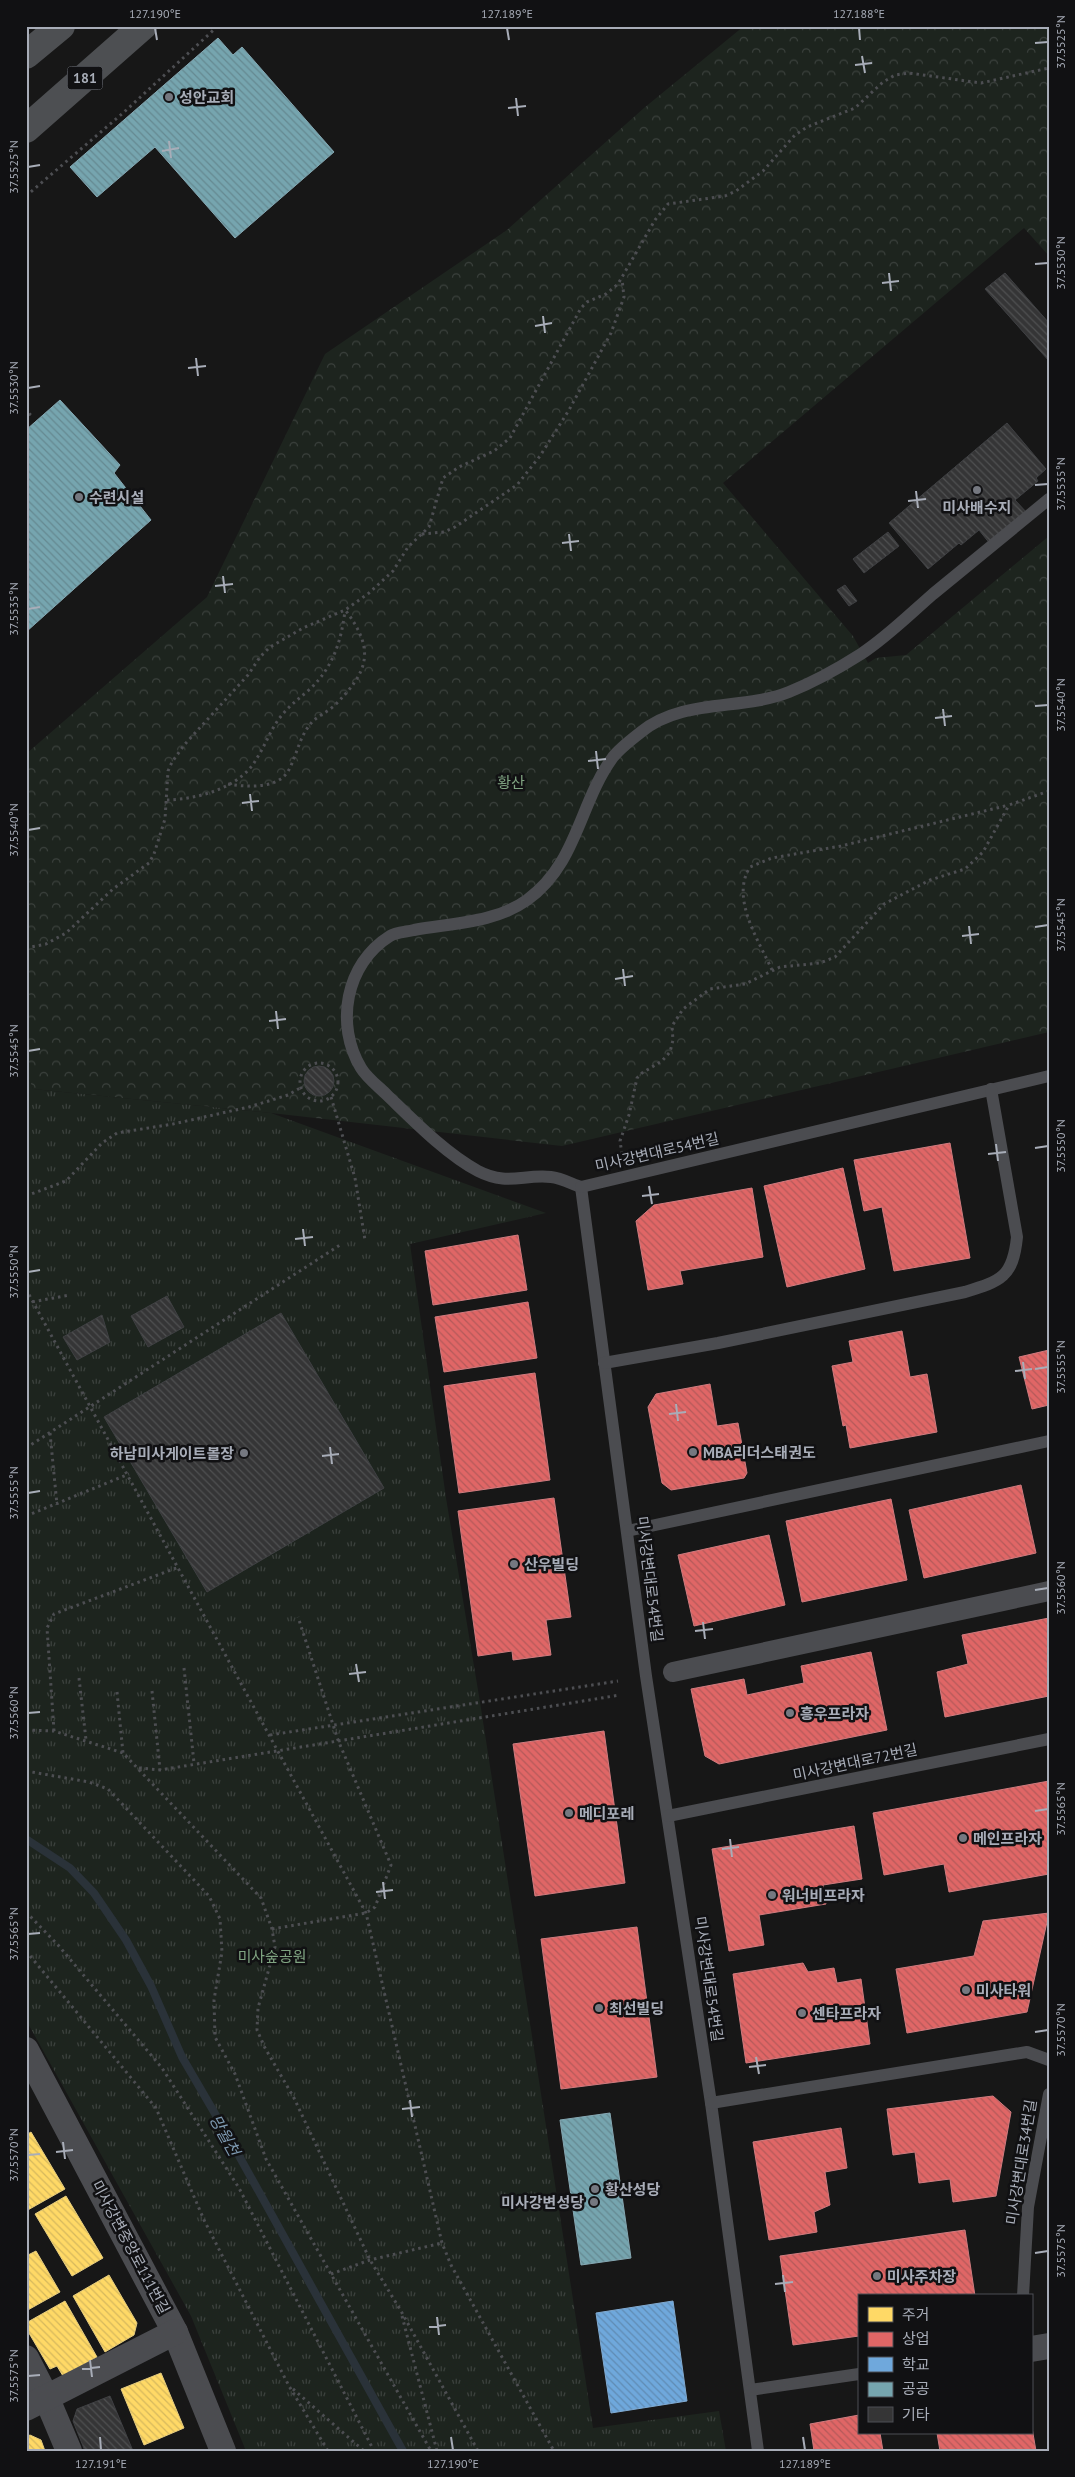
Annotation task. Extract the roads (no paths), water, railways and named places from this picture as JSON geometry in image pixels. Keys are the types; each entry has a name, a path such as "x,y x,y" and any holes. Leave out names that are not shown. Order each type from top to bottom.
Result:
{"main road":[{"path":"26,55 61,26"},
{"name":"181","path":"26,130 144,26"}],"street":[{"path":"672,1672 1049,1591"},
{"name":"미사강변중앙로111번길","path":"26,2050 175,2332 224,2451"},
{"path":"37,2403 175,2332"},
{"path":"1032,2349 1049,2346"},
{"path":"26,2358 37,2403 69,2451"}],"lane":[{"path":"581,1187 551,1177 507,1180 480,1172 452,1152 363,1071 352,1050 346,1030 347,1001 353,981 368,954 391,935 493,917 526,901 546,882 566,855 580,826 593,791 614,756 641,732 662,718 686,710 754,701 787,693 862,654 1049,499"},
{"name":"미사강변대로54번길","path":"758,2451 711,2103 646,1676 581,1187 1049,1076"},
{"path":"604,1363 735,1340 965,1292 988,1285 1005,1275 1015,1259 1017,1237 991,1089"},
{"path":"627,1531 1049,1441"},
{"name":"미사강변대로72번길","path":"668,1816 1049,1739"},
{"path":"711,2103 1027,2052 1049,2060"},
{"name":"미사강변대로34번길","path":"1023,2294 1028,2208 1049,2094"},
{"path":"750,2390 858,2374"}],"waterway":[{"name":"망월천","path":"26,1839 70,1868 94,1893 126,1940 151,1986 182,2057 403,2451"}],"place":[{"name":"성안교회","path":"169,97"},
{"name":"미사배수지","path":"977,490"},
{"name":"수련시설","path":"79,497"},
{"name":"MBA리더스태권도","path":"693,1452"},
{"name":"하남미사게이트볼장","path":"244,1453"},
{"name":"산우빌딩","path":"514,1564"},
{"name":"흥우프라자","path":"790,1713"},
{"name":"메디포레","path":"569,1813"},
{"name":"메인프라자","path":"963,1838"},
{"name":"워너비프라자","path":"772,1895"},
{"name":"미사타워","path":"966,1990"},
{"name":"최선빌딩","path":"599,2008"},
{"name":"센타프라자","path":"802,2013"},
{"name":"황산성당","path":"595,2189"},
{"name":"미사강변성당","path":"594,2202"},
{"name":"미사주차장","path":"877,2276"}],"park label":[{"name":"황산","path":"511,782"},
{"name":"미사숲공원","path":"272,1956"}]}
